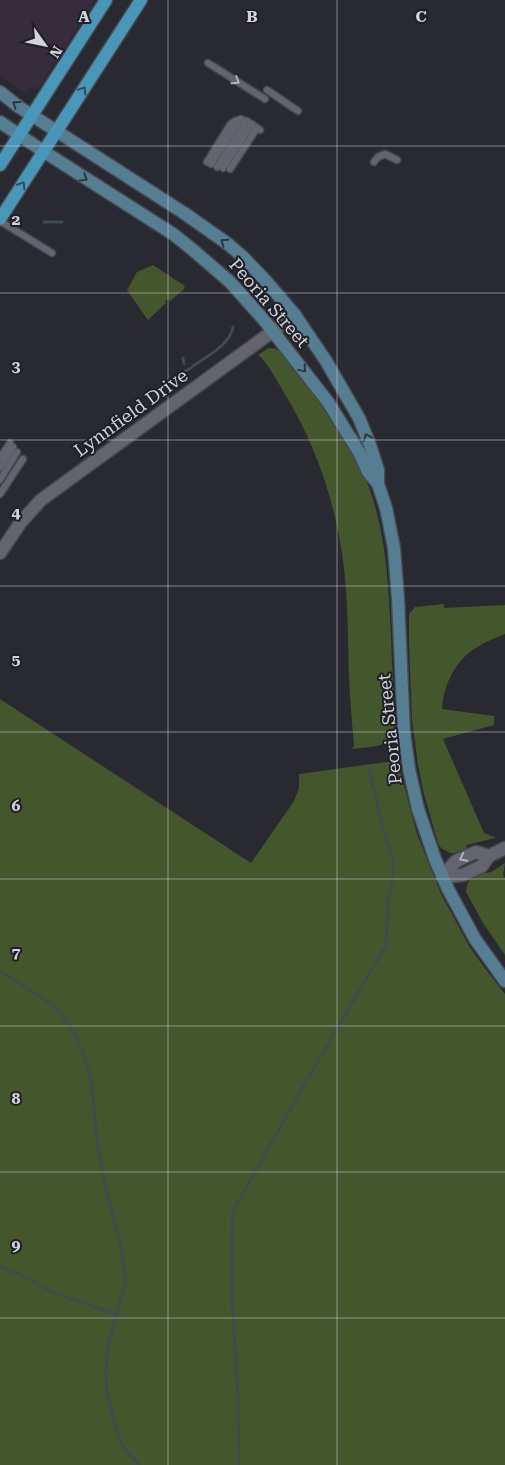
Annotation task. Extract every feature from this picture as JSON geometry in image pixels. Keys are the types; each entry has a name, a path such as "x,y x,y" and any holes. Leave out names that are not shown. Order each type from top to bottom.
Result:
{"main road":[{"path":"0,165 106,0"},
{"path":"0,220 141,0"},
{"path":"0,92 57,131"},
{"path":"0,122 19,135"},
{"name":"Peoria Street","path":"57,131 154,193 228,244 243,257 295,314 326,361 359,418 375,457 378,470 378,484 390,528 396,570 404,723 407,752 418,809 442,877 475,939 505,980"},
{"name":"Peoria Street","path":"19,135 166,230 186,244 230,282 273,331 328,402 359,452 368,472 378,484"}],"street":[{"name":"Lynnfield Drive","path":"0,553 21,522 41,500 295,314"},
{"path":"442,877 463,875 482,866 488,856 505,848"}],"lane":[{"path":"208,63 265,99"},
{"path":"267,90 298,111"},
{"path":"218,166 230,125 235,121 251,124"},
{"path":"218,166 251,124"},
{"path":"218,166 251,124"},
{"path":"374,162 385,154 397,160"},
{"path":"0,220 52,253"},
{"path":"0,458 13,447"},
{"path":"0,468 13,447"},
{"path":"0,480 13,447"},
{"path":"0,494 23,460"}],"shaded area":[{"path":"0,0 95,0 37,89 33,87 28,92 22,91 0,76"}],"green space":[{"path":"153,265 185,286 170,301 168,299 165,301 166,303 148,320 127,290 137,272"},
{"path":"269,348 276,349 283,354 334,422 360,466 369,486 375,507 384,550 389,593 395,731 389,741 378,746 352,749 354,746 349,687 346,595 341,545 331,501 307,436 273,374 258,355"},
{"path":"444,604 444,608 505,605 505,634 479,646 462,659 448,682 443,700 442,709 494,716 494,725 443,739 484,833 495,837 467,845 466,849 455,853 450,853 441,848 438,843 424,794 412,720 409,614 415,607"},
{"path":"0,699 251,863 294,801 299,788 299,774 386,762 392,762 399,767 417,834 441,894 469,946 505,994 505,1465 0,1465"},
{"path":"505,863 503,875 505,878 505,955 483,923 466,892 467,885 473,876 492,871"}],"waterway":[{"path":"44,222 62,222"},
{"path":"193,366 223,345 233,327"},
{"path":"183,358 184,364"},
{"path":"185,371 191,368"},
{"path":"239,1465 238,1400 232,1292 233,1211 386,945 393,859 383,829 369,769"},
{"path":"0,971 53,1005 74,1033 84,1055 92,1086 96,1135 106,1189 120,1244 126,1281 108,1345 107,1391 117,1433 124,1448 139,1465"},
{"path":"0,1266 54,1293 116,1315"}]}
